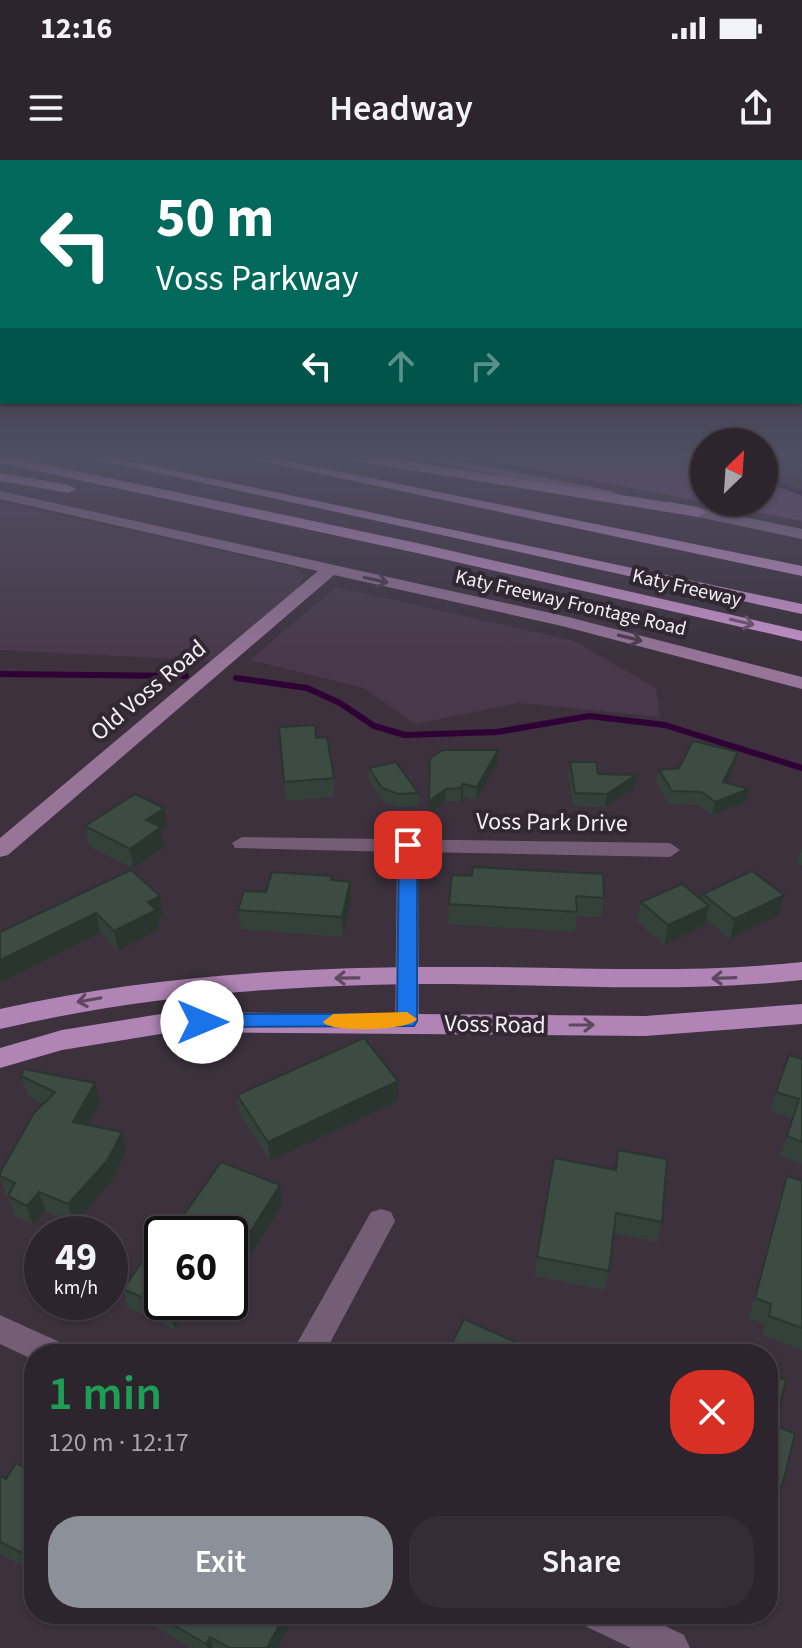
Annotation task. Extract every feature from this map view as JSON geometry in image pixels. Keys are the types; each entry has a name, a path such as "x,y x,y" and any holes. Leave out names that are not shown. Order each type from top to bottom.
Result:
{"highway":[{"path":"246,524 348,544 502,567"},
{"name":"Katy Freeway","path":"304,524 802,636"},
{"path":"407,524 802,609"},
{"path":"466,524 802,595"},
{"name":"Katy Freeway","path":"576,524 802,571"}],"main road":[{"name":"Katy Freeway Frontage Road","path":"129,524 564,621 802,683"},
{"path":"757,524 802,534"},
{"name":"Old Voss Road","path":"0,850 329,570"},
{"name":"Voss Road","path":"0,1019 138,991 235,980 407,976 674,980 802,971"},
{"name":"Voss Road","path":"0,1058 62,1040 173,1022 407,1021 645,1026 802,1014"}],"street":[{"name":"Voss Park Drive","path":"242,843 670,850"},
{"path":"407,1021 408,845"},
{"path":"313,1344 381,1221"},
{"path":"0,1329 32,1344"},
{"path":"621,1624 671,1648"}],"shaded area":[{"path":"0,524 101,524 294,567 305,575 298,588 217,661 0,650"},
{"path":"336,587 574,641 656,688 660,717 518,703 415,724 364,688 250,660"}],"building":[{"path":"315,725 316,738 327,737 334,778 284,782 279,727"},
{"path":"693,741 738,752 723,782 749,789 715,802 702,792 672,791 659,770 679,768"},
{"path":"443,750 498,750 477,787 463,784 461,788 446,789 429,801 430,758"},
{"path":"396,762 418,793 398,794 382,788 369,768"},
{"path":"570,762 596,762 598,774 636,775 607,794 575,793"},
{"path":"135,794 164,808 146,820 161,827 130,849 85,826"},
{"path":"473,867 603,874 604,898 576,896 577,912 449,904 452,875 472,876"},
{"path":"131,870 160,896 148,902 156,910 114,931 96,913 0,960 0,932"},
{"path":"752,871 784,895 734,919 703,894"},
{"path":"272,872 332,876 331,880 350,882 342,917 238,910 244,891 266,892"},
{"path":"682,884 709,906 668,925 641,902"},
{"path":"364,1038 398,1081 268,1142 237,1095"},
{"path":"789,1055 802,1059 802,1142 787,1136 799,1099 776,1092"},
{"path":"24,1069 95,1083 73,1122 122,1132 107,1161 68,1204 39,1192 27,1206 8,1196 15,1183 0,1176 34,1113 55,1092 21,1076"},
{"path":"618,1150 667,1159 662,1222 616,1213 609,1271 537,1257 554,1158 616,1170"},
{"path":"221,1162 280,1185 248,1236 248,1216 183,1216"},
{"path":"787,1176 802,1181 802,1328 769,1316 771,1304 755,1298"},
{"path":"144,1259 144,1298 128,1291 128,1282"},
{"path":"464,1319 520,1344 452,1344"},
{"path":"778,1377 786,1380 778,1413"},
{"path":"778,1426 795,1434 782,1486 778,1484"},
{"path":"16,1463 24,1467 24,1554 0,1542 0,1476 6,1479"},
{"path":"172,1624 280,1624 267,1648 230,1648 210,1637 206,1644"}],"waterway":[{"path":"0,674 186,676"},
{"path":"236,678 307,688 340,703 374,726 405,735 497,732 589,716 665,725 802,768"}],"slow traffic":[{"path":"333,1022 407,1019"}],"route":[{"path":"202,1022 407,1021 408,845"}]}
